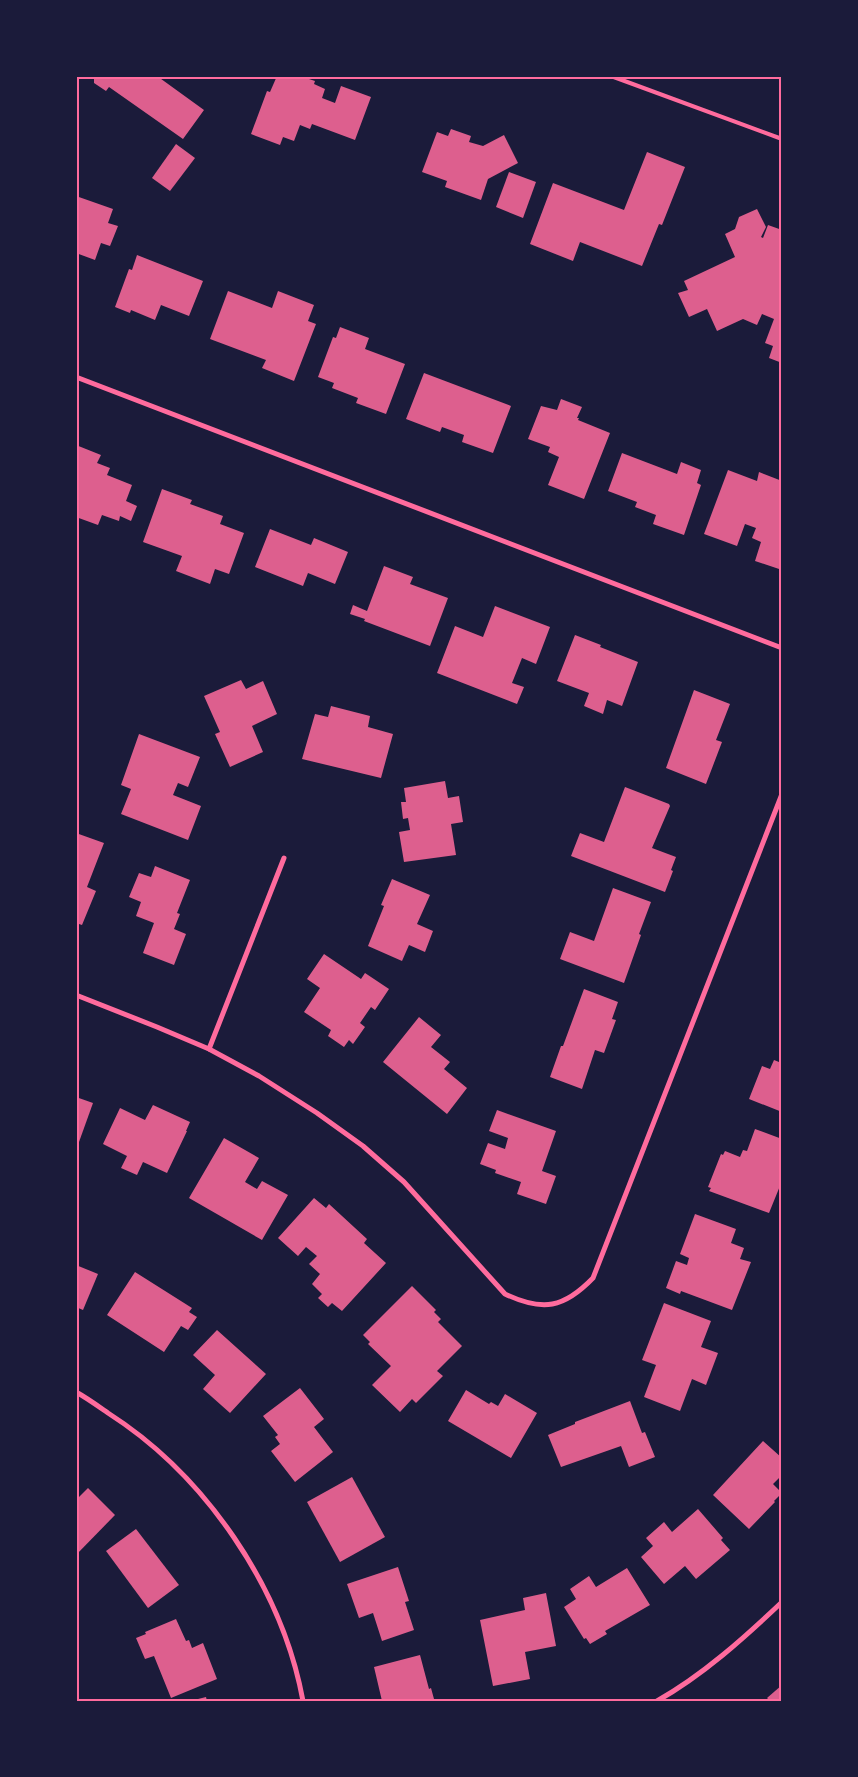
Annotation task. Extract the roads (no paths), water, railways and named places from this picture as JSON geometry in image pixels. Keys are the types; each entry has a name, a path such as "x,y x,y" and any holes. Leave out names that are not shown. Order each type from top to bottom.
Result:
{"street":[{"path":"76,377 782,648"},
{"path":"76,995 209,1050 258,1076 292,1097 362,1146 404,1182 506,1294 523,1302 533,1304 542,1305 562,1302 579,1292 593,1278 782,794"},
{"path":"209,1050 284,858"},
{"path":"76,1392 127,1424 164,1455 208,1502 246,1555 272,1605 290,1650 303,1701"},
{"path":"657,1701 666,1698 744,1638 782,1602"}],"lane":[{"path":"611,76 782,139"}]}
